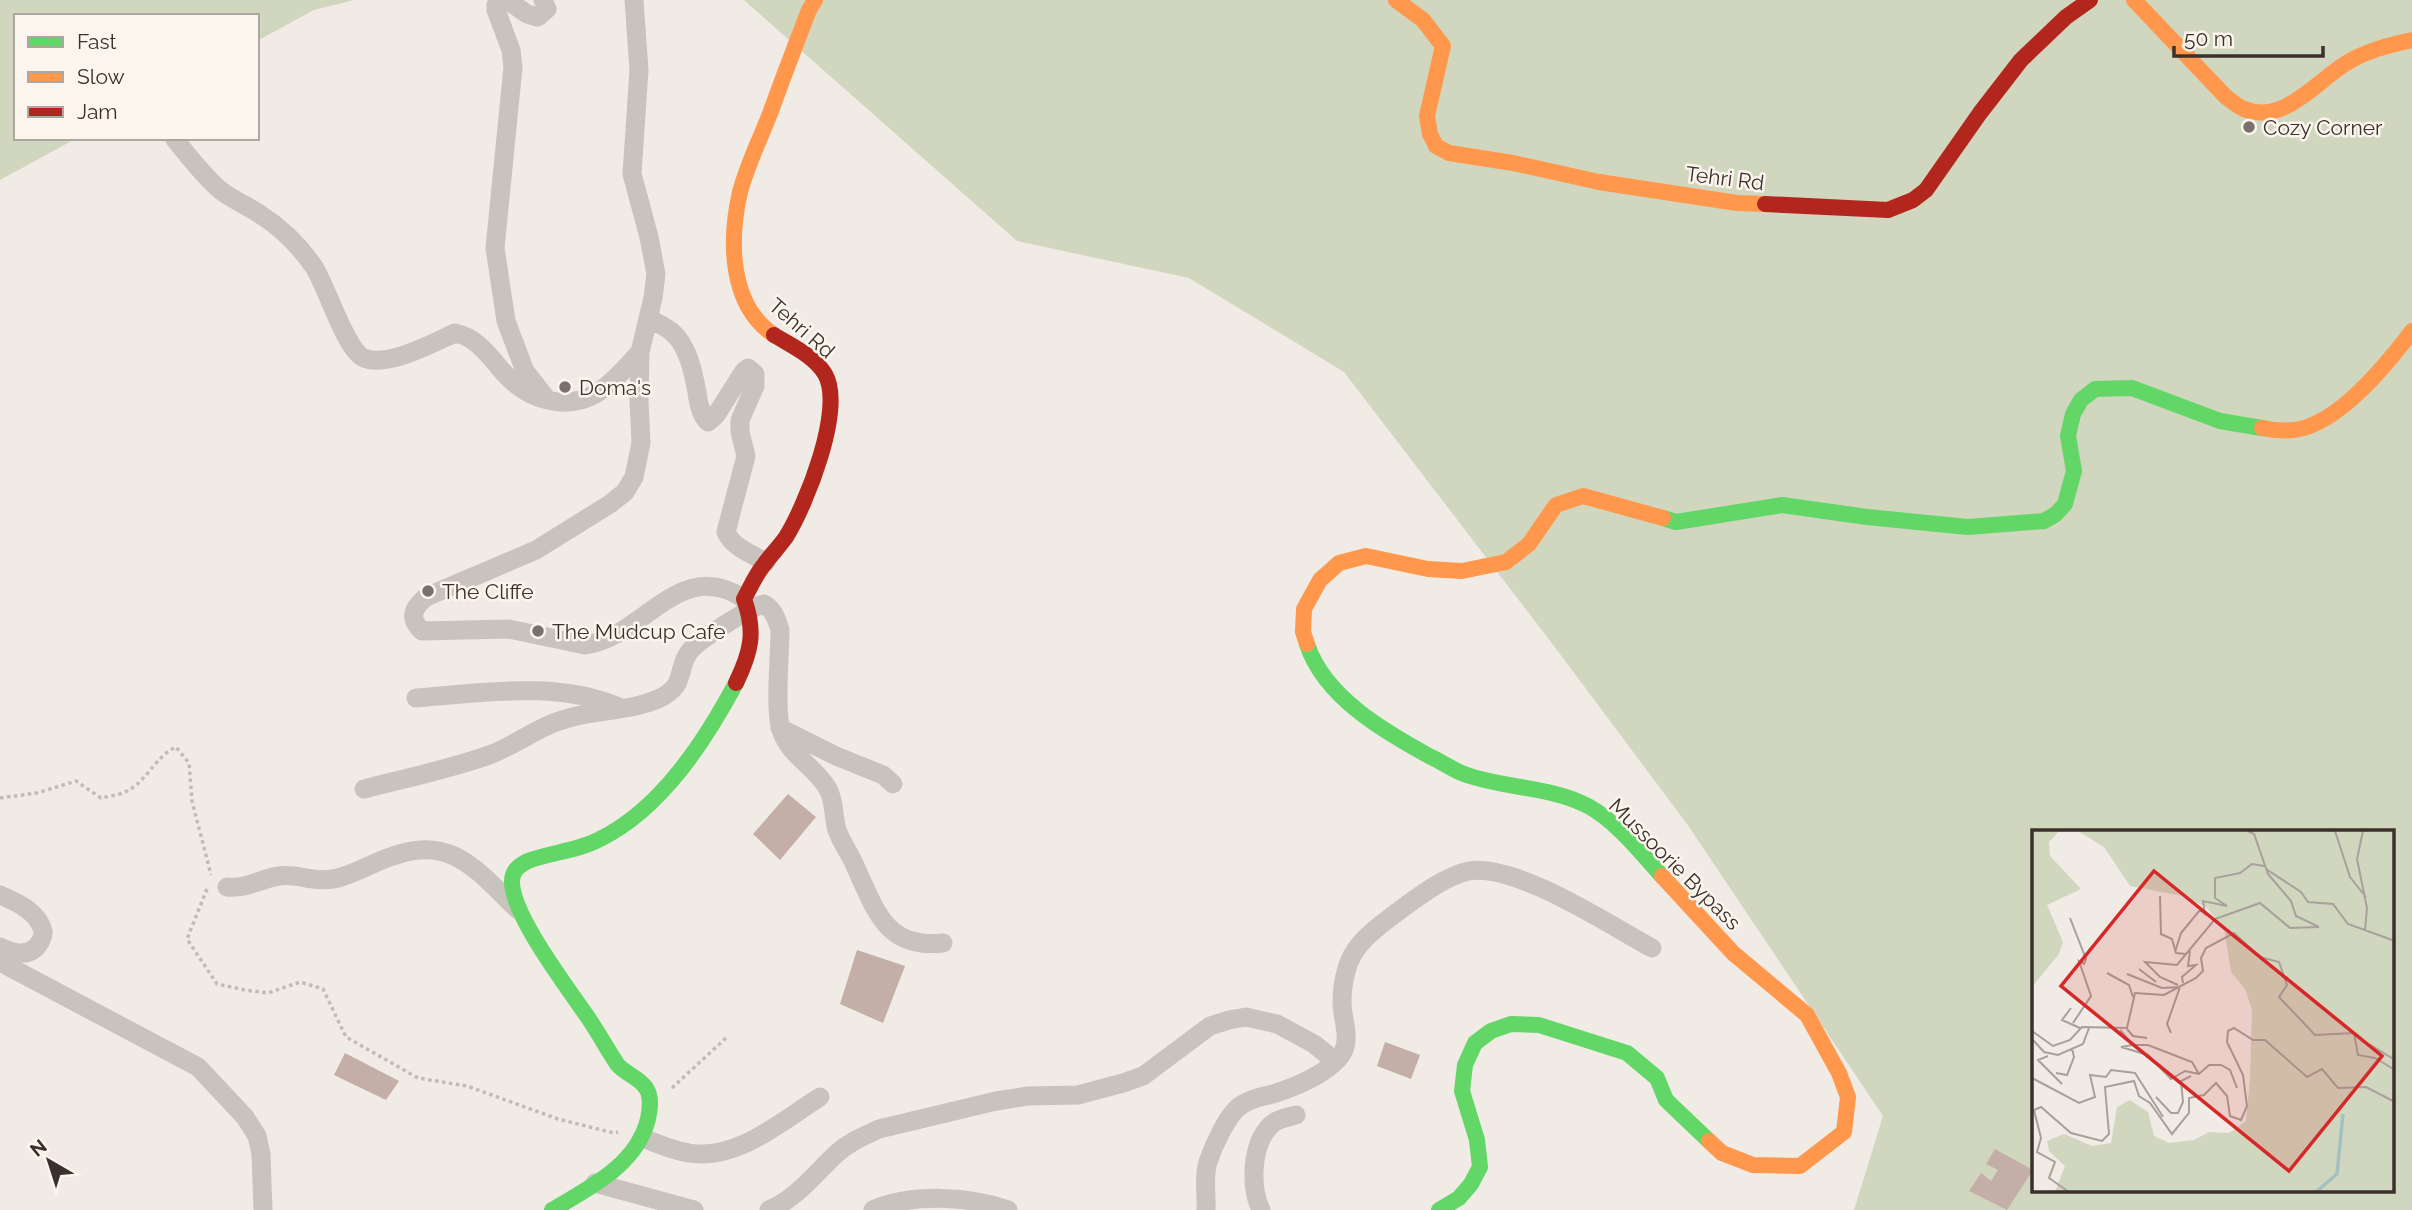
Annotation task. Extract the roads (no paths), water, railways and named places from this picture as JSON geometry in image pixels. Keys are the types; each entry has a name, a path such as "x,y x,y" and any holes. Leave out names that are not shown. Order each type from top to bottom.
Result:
{"main road":[{"name":"Tehri Rd","path":"746,605 766,562 786,536 808,490 818,463 832,403 832,393 820,366 803,351 760,324 750,311 735,264 734,217 741,189 815,0"},
{"name":"Tehri Rd","path":"1396,0 1438,36 1443,46 1427,116 1430,134 1436,146 1449,153 1513,163 1599,182 1737,203 1888,210 1909,203 1926,190 2019,61 2071,11 2090,0"},
{"path":"2134,0 2236,107 2255,113 2268,114 2289,105 2345,64 2378,47 2412,40"},
{"name":"Mussoorie Bypass","path":"1439,1210 1458,1198 1471,1184 1480,1167 1477,1140 1462,1091 1465,1065 1475,1043 1491,1031 1511,1024 1539,1025 1627,1053 1657,1078 1666,1100 1722,1153 1753,1165 1800,1166 1830,1145 1844,1132 1848,1097 1839,1073 1807,1015 1733,953 1625,836 1590,807 1554,792 1524,789 1464,774 1390,735 1349,704 1325,677 1308,651 1303,632 1304,609 1320,580 1339,563 1366,556 1428,569 1462,571 1506,562 1529,544 1556,505 1583,496 1676,522 1782,505 1968,527 2044,521 2056,514 2065,504 2074,471 2068,436 2073,414 2081,400 2095,389 2132,388 2220,421 2273,430 2296,430 2333,413 2360,391 2386,366 2412,331"},
{"path":"552,1210 616,1168 645,1132 649,1092 640,1080 623,1071 560,980 523,914 511,882 513,873 523,863 592,843 634,818 654,799 707,734 733,688 752,637 746,605"}],"street":[{"path":"501,0 496,9 511,50 513,66 495,248 506,321 526,370 549,401"},
{"path":"507,0 527,14 538,17 547,9 543,0"},
{"path":"634,0 639,70 632,174 656,274 640,352 641,443 634,477 625,492 610,504 526,556 426,597 416,606 414,624 422,631 509,629 585,645 597,643 621,632 660,602 688,589 717,586 731,590 746,605"},
{"path":"176,140 220,189 292,239 319,276 346,337 357,355 368,360 382,360 401,356 455,333 463,334 486,352 520,388 549,401 565,403 581,401 598,392 640,352"},
{"path":"648,318 671,331 682,344 691,364 699,403 708,422 716,415 744,371 748,368 755,374 755,386 740,420 746,456 726,532 737,546 766,562"},
{"path":"364,789 490,754 546,726 569,718 660,698 681,678 687,655 695,646 746,605 764,604 770,608 780,630 780,728 795,754 828,789 840,839 872,905 889,929 911,942 925,945 943,943"},
{"path":"416,698 530,690 600,699 621,708"},
{"path":"780,728 836,757 883,775 892,784"},
{"path":"227,887 246,887 285,875 319,881 336,879 410,850 431,848 452,853 471,866 523,914"},
{"path":"1206,1210 1208,1162 1235,1110 1243,1103 1307,1080 1335,1062 1343,1053 1347,1043 1342,1002 1346,972 1353,953 1362,942 1415,899 1465,871 1479,869 1512,875 1542,888 1652,948"},
{"path":"0,895 28,910 43,930 37,946 27,953 0,947"},
{"path":"0,962 198,1067 245,1117 257,1136 261,1154 263,1210"},
{"path":"769,1210 804,1186 835,1154 879,1129 996,1101 1028,1096 1078,1094 1123,1083 1143,1076 1210,1026 1229,1020 1246,1017 1277,1024 1314,1044 1335,1062"},
{"path":"645,1132 687,1153 721,1153 758,1136 820,1097"},
{"path":"1261,1210 1253,1186 1253,1171 1261,1141 1269,1126 1296,1115"},
{"path":"595,1182 694,1210"},
{"path":"873,1210 882,1206 941,1199 991,1203 1009,1210"}],"place":[{"name":"Cozy Corner","path":"2249,127"},
{"name":"Doma's","path":"565,387"},
{"name":"The Cliffe","path":"428,591"},
{"name":"The Mudcup Cafe","path":"538,631"}]}
